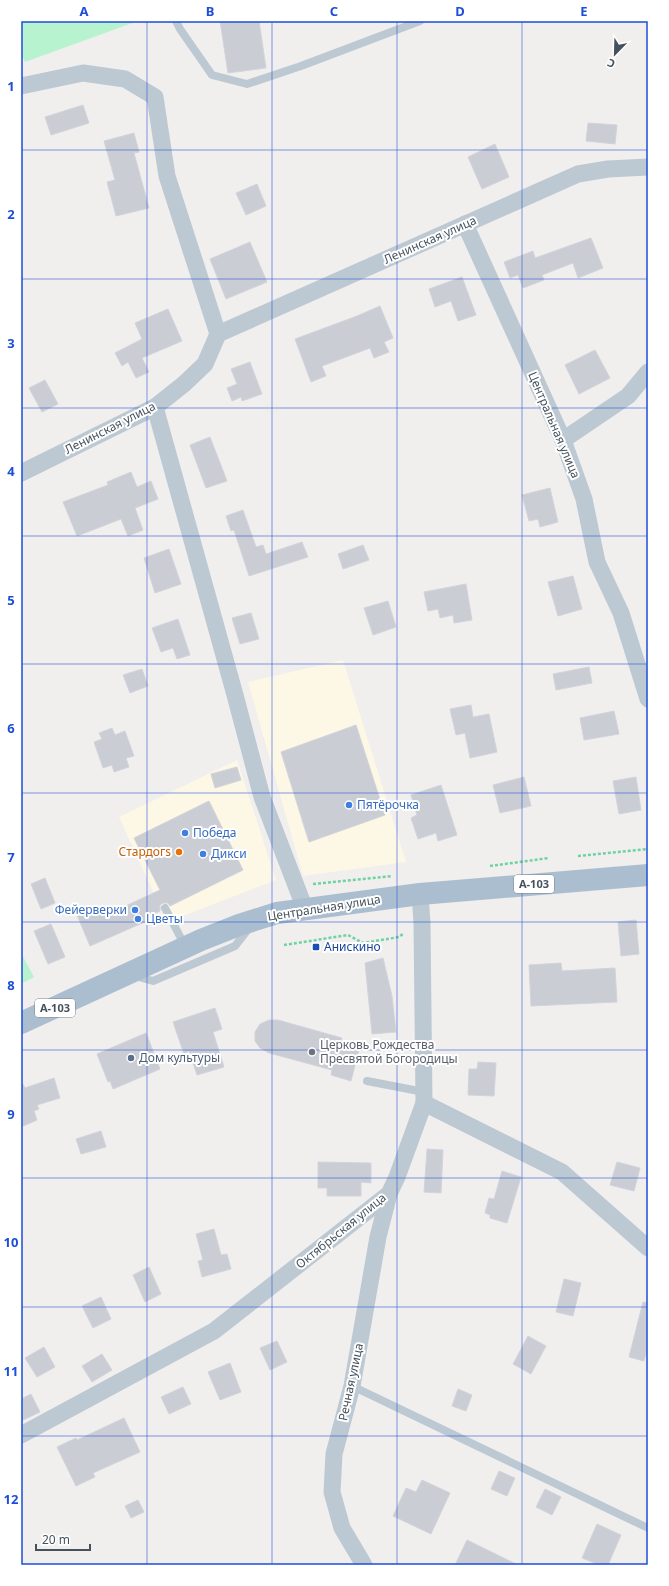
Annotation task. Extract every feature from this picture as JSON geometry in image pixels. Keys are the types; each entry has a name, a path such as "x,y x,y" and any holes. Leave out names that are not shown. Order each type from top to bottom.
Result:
{"main road":[{"name":"Центральная улица","path":"21,1023 185,947 239,925 277,913 420,894 648,875"}],"street":[{"path":"21,86 83,73 125,79 155,97 167,176 218,334"},
{"name":"Ленинская улица","path":"21,474 155,407 184,384 205,364 218,334 578,174 608,169 648,167"},
{"name":"Центральная улица","path":"466,224 563,440 584,499 597,562 621,613 648,699"},
{"path":"563,440 628,396 648,372"},
{"path":"155,407 262,797 305,909"},
{"path":"420,894 422,923 424,1097 562,1172 648,1248"},
{"name":"Октябрьская улица","path":"21,1435 214,1331 389,1194 397,1177 424,1097"},
{"name":"Речная улица","path":"364,1565 342,1528 332,1492 334,1454 352,1386 378,1237 389,1194"}],"lane":[{"path":"176,21 212,75 247,84 301,66 420,21"},
{"path":"166,908 185,947"},
{"path":"128,974 153,981 235,946 255,920"},
{"path":"367,1082 424,1097"},
{"path":"352,1386 648,1528"}],"path":[{"path":"578,856 648,849"},
{"path":"284,945 348,935 363,943 399,937 422,923"}],"shaded area":[{"path":"343,660 406,862 303,876 248,682"},
{"path":"237,760 276,880 167,922 119,817"}],"green space":[{"path":"21,21 138,21 25,62 21,53"},
{"path":"21,953 34,977 21,984"}],"building":[{"path":"220,21 259,21 266,68 228,73"},
{"path":"83,105 89,123 51,135 45,117"},
{"path":"588,123 617,125 615,144 586,141"},
{"path":"134,133 139,152 134,153 149,208 116,216 107,182 115,180 104,141"},
{"path":"495,144 509,177 482,189 468,157"},
{"path":"257,184 266,206 246,215 236,193"},
{"path":"591,238 603,268 578,278 573,263 542,275 544,280 523,288 518,275 510,278 504,262 533,251 535,258"},
{"path":"250,242 267,282 226,299 210,259"},
{"path":"462,277 476,315 458,321 451,301 435,307 429,289"},
{"path":"380,306 393,338 384,342 389,352 374,358 370,348 322,366 326,376 311,382 295,339"},
{"path":"168,309 182,341 142,358 149,372 136,378 128,362 122,366 115,353 142,339 135,323"},
{"path":"595,350 610,378 579,394 565,365"},
{"path":"250,362 262,394 242,401 241,397 232,401 227,388 237,384 231,369"},
{"path":"45,380 58,404 42,412 29,388"},
{"path":"210,437 227,481 206,488 190,445"},
{"path":"131,472 137,487 151,481 158,499 135,508 143,530 128,536 121,519 77,536 63,502 108,485 107,482"},
{"path":"550,488 558,522 540,527 538,519 529,521 522,495"},
{"path":"243,510 256,547 263,545 266,554 302,542 308,557 249,576 234,530 231,531 226,516"},
{"path":"363,545 369,560 343,569 338,554"},
{"path":"169,549 181,584 155,593 144,558"},
{"path":"573,576 582,609 558,616 548,582"},
{"path":"466,584 472,620 454,623 453,615 440,618 438,609 428,611 424,592"},
{"path":"388,601 396,627 373,635 364,608"},
{"path":"251,613 259,639 240,644 232,618"},
{"path":"178,619 190,655 177,659 173,648 161,652 152,628"},
{"path":"589,667 592,683 556,690 553,674"},
{"path":"142,669 148,686 130,693 123,675"},
{"path":"471,705 473,717 489,714 497,752 470,758 465,733 456,735 450,709"},
{"path":"614,711 619,734 584,740 580,718"},
{"path":"356,725 385,815 309,842 281,752"},
{"path":"112,728 115,735 125,731 134,756 126,758 129,767 114,772 112,765 103,768 94,742 102,739 99,733"},
{"path":"237,767 241,780 215,788 211,774"},
{"path":"524,777 531,806 500,813 493,785"},
{"path":"636,777 641,810 619,814 613,781"},
{"path":"441,785 457,835 438,841 436,833 418,839 411,818 417,815 411,795"},
{"path":"209,801 243,870 170,906 168,903 163,903 160,905 160,911 146,918 147,921 90,946 77,915 99,906 104,916 160,890 134,838"},
{"path":"45,878 55,903 41,909 31,884"},
{"path":"636,920 639,954 621,956 618,922"},
{"path":"51,924 65,957 48,964 34,931"},
{"path":"383,958 392,996 396,1032 372,1034 365,963"},
{"path":"561,963 562,971 615,968 617,1002 531,1006 529,965"},
{"path":"215,1008 222,1029 213,1032 224,1067 197,1075 189,1051 184,1054 173,1022"},
{"name":"Церковь Рождества Пресвятой Богородицы","path":"269,1020 278,1020 342,1038 340,1045 359,1050 351,1081 331,1075 332,1070 269,1053 260,1048 255,1041 255,1032 260,1024"},
{"name":"Дом культуры","path":"146,1033 160,1069 113,1089 110,1081 108,1082 97,1054"},
{"path":"478,1062 496,1063 494,1096 468,1095 469,1069 477,1069"},
{"path":"54,1078 60,1098 37,1105 39,1109 34,1111 37,1120 21,1127 21,1081 25,1088"},
{"path":"101,1131 106,1147 81,1154 76,1139"},
{"path":"427,1149 443,1150 441,1193 424,1192"},
{"path":"318,1162 371,1163 371,1183 361,1182 361,1196 327,1196 327,1188 318,1188"},
{"path":"617,1162 640,1168 634,1191 610,1185"},
{"path":"502,1171 521,1177 507,1223 490,1218 490,1215 485,1213 489,1198 494,1199"},
{"path":"214,1229 221,1255 227,1254 231,1269 202,1277 198,1261 203,1260 196,1234"},
{"path":"149,1267 161,1294 145,1302 133,1275"},
{"path":"564,1279 581,1283 573,1316 556,1312"},
{"path":"101,1297 111,1319 93,1328 82,1306"},
{"path":"643,1302 648,1303 648,1346 644,1361 629,1357"},
{"path":"528,1336 546,1346 531,1374 513,1364"},
{"path":"277,1341 287,1362 270,1370 260,1348"},
{"path":"44,1347 55,1367 37,1377 25,1358"},
{"path":"102,1354 112,1370 92,1382 82,1366"},
{"path":"230,1363 241,1392 220,1400 208,1372"},
{"path":"183,1387 191,1404 169,1414 161,1397"},
{"path":"458,1389 472,1395 466,1411 452,1406"},
{"path":"31,1394 40,1412 21,1421 21,1399"},
{"path":"124,1418 140,1452 93,1473 95,1477 76,1486 57,1447 76,1438 77,1440"},
{"path":"499,1471 515,1478 507,1496 491,1489"},
{"path":"422,1480 450,1493 431,1534 393,1516 406,1488 416,1492"},
{"path":"545,1489 561,1497 552,1515 536,1507"},
{"path":"138,1500 144,1512 131,1518 125,1506"},
{"path":"597,1524 621,1535 608,1565 600,1565 582,1558"},
{"path":"467,1540 518,1565 455,1565"}],"place":[{"name":"Пятёрочка","path":"349,805"},
{"name":"Победа","path":"185,833"},
{"name":"Стардогs","path":"179,852"},
{"name":"Дикси","path":"203,854"},
{"name":"Фейерверки","path":"135,910"},
{"name":"Цветы","path":"138,919"},
{"name":"Анискино","path":"316,947"},
{"name":"Церковь Рождества Пресвятой Богородицы","path":"312,1052"},
{"name":"Дом культуры","path":"131,1058"}]}
